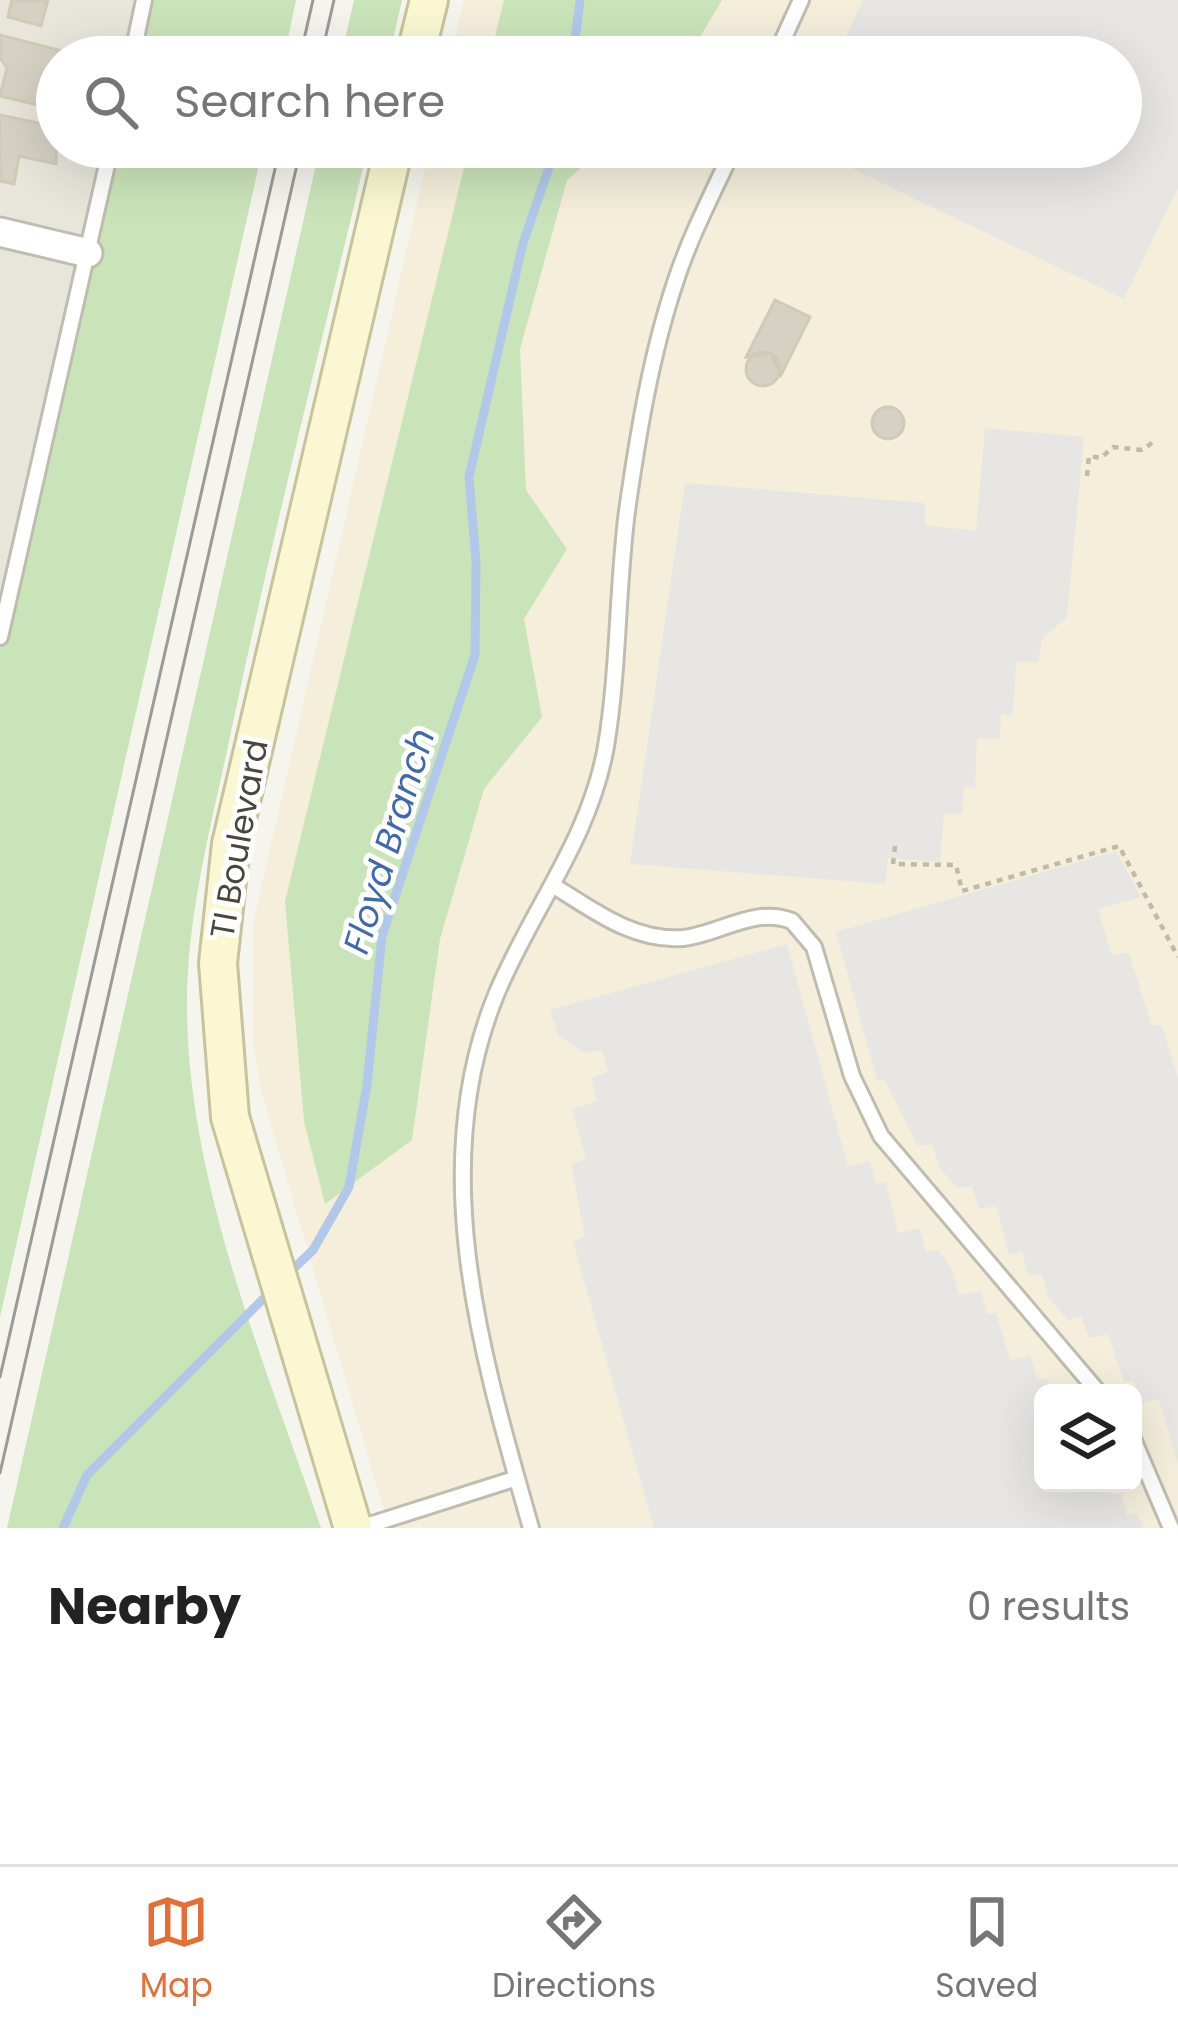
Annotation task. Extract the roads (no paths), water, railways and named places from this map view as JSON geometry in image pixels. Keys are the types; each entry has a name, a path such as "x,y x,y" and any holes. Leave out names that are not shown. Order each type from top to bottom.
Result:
{"street":[{"path":"421,36 429,0"},
{"name":"TI Boulevard","path":"356,1528 298,1357 227,1099 218,963 231,844 389,168"},
{"path":"0,232 88,253"}],"lane":[{"path":"136,36 144,0"},
{"path":"785,36 801,0"},
{"path":"0,637 106,168"},
{"path":"531,1528 471,1286 464,1120 495,998 591,806 602,766 627,514 661,333 687,249 724,168"},
{"path":"554,886 610,920 658,937 691,936 761,916 792,921 814,947 852,1076 881,1136 1091,1384"},
{"path":"1142,1459 1171,1528"},
{"path":"356,1528 517,1478"}],"waterway":[{"name":"Floyd Branch","path":"576,36 580,0"},
{"name":"Floyd Branch","path":"287,1275 313,1250 349,1187 367,1085 382,936 475,655 476,562 469,477 523,243 549,168"},
{"name":"Floyd Branch","path":"63,1528 87,1475 271,1291"}],"tram line":[{"path":"305,36 313,0"},
{"path":"326,36 334,0"},
{"path":"0,1377 275,168"},
{"path":"0,1473 296,168"}]}
